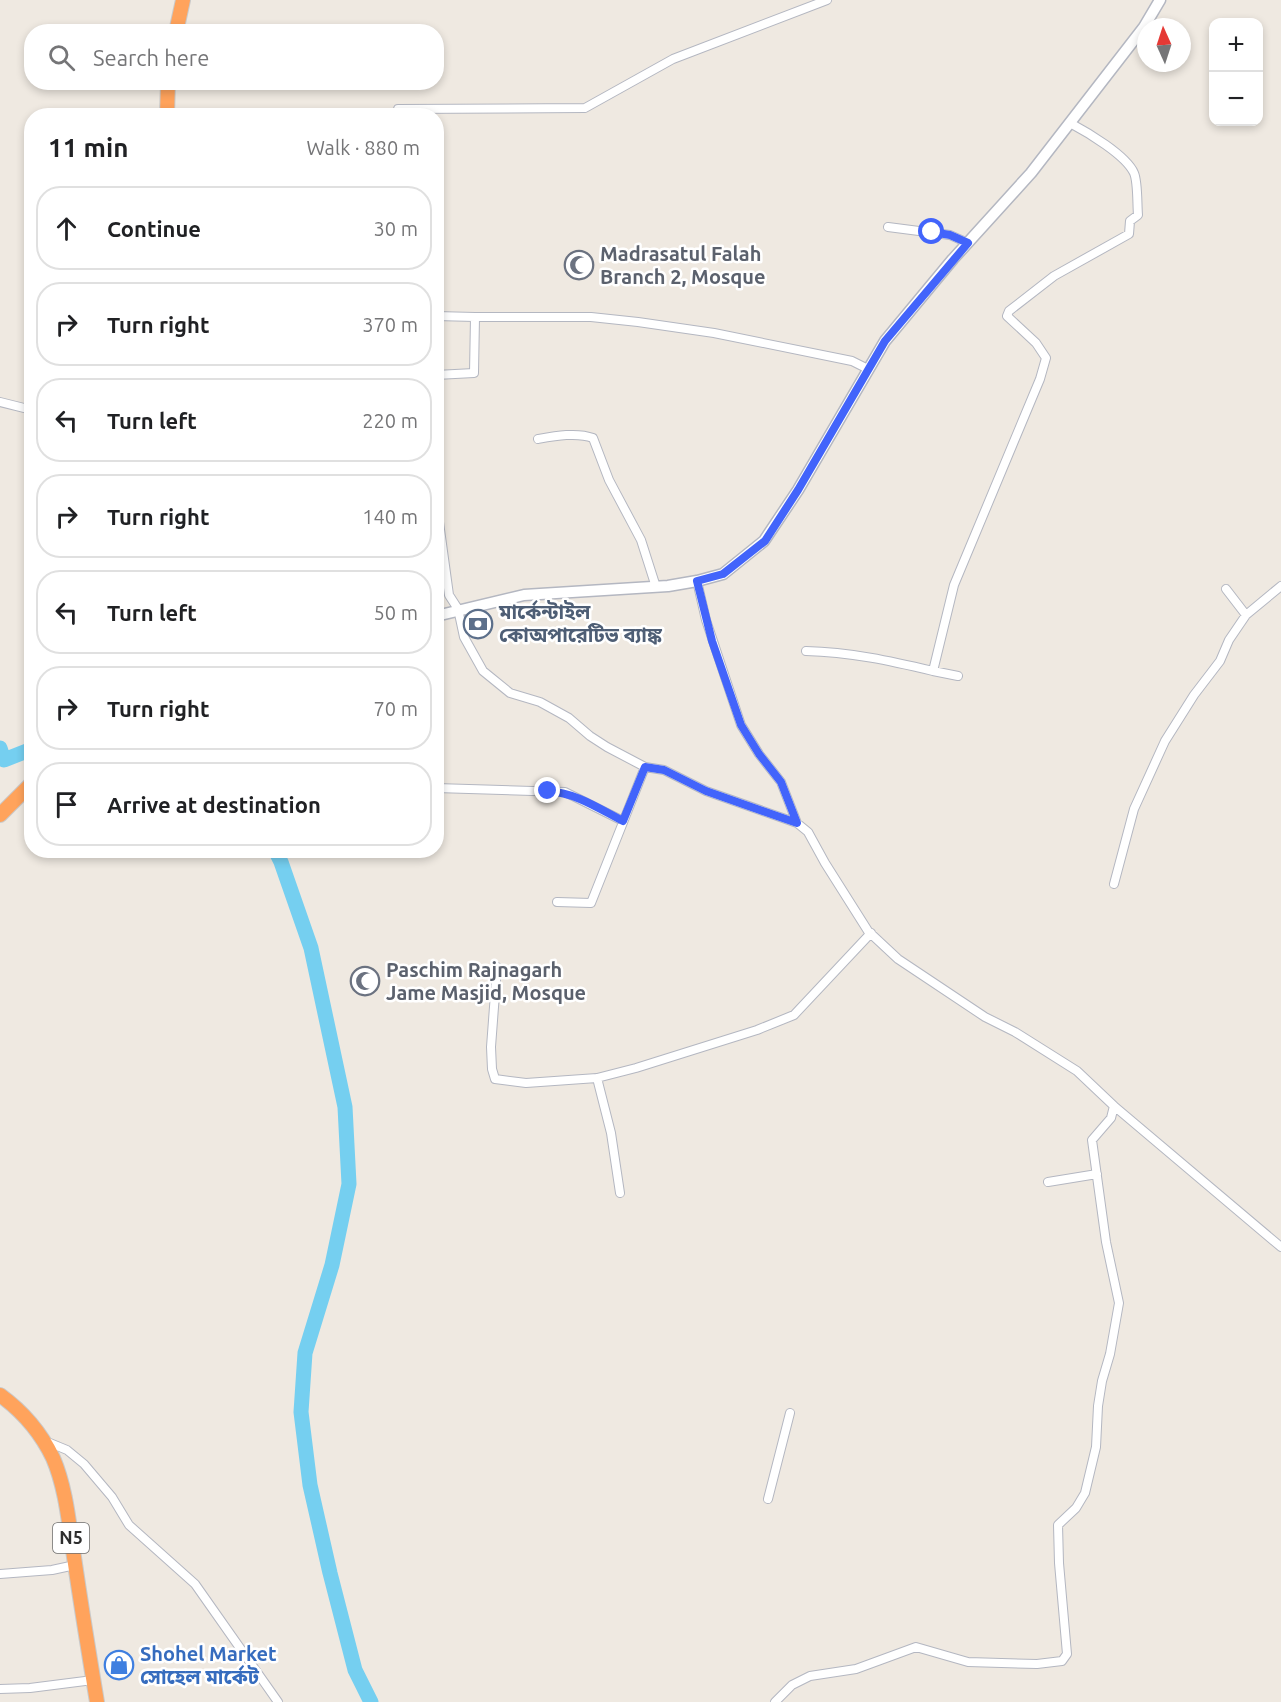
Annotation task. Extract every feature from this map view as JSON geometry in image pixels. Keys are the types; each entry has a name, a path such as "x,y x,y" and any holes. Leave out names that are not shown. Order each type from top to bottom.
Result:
{"highway":[{"path":"178,24 183,0"},
{"path":"167,108 168,90"},
{"path":"0,815 24,791"},
{"name":"N5","path":"0,1395 26,1418 53,1458 64,1496 97,1702"}],"street":[{"path":"444,110 585,108 673,59 827,0"},
{"path":"444,613 524,595 656,587 697,581 723,574 765,541 798,490 885,341 1031,172 1144,27 1160,0"},
{"path":"933,671 954,585 1040,379 1046,358 1036,344 1007,316 1009,311 1054,276 1128,234 1130,221 1138,215 1134,173 1127,163 1096,138 1070,123"},
{"path":"888,227 950,235 968,243"},
{"path":"444,316 591,318 638,322 714,333 852,361 868,369"},
{"path":"444,375 474,373 474,317"},
{"path":"0,402 24,408"},
{"path":"538,439 570,435 586,435 593,438 609,480 641,540 656,587"},
{"path":"444,559 449,595 458,609 464,637 483,672 494,682 510,693 540,702 569,718 607,747 645,767 664,770 706,791 797,823 808,832 825,863 871,933 898,959 943,990 1077,1071 1114,1106 1281,1247"},
{"path":"697,581 709,630 741,725 759,754 781,782 797,823"},
{"path":"1114,884 1134,809 1165,741 1194,695 1220,661 1229,640 1245,615 1281,586"},
{"path":"1226,589 1245,615"},
{"path":"806,651 867,656 958,676"},
{"path":"557,902 591,903 645,767"},
{"path":"444,788 565,792 623,821"},
{"path":"497,966 491,1047 495,1079 526,1083 597,1078 757,1030 794,1015 871,933"},
{"path":"597,1078 613,1144 620,1193"},
{"path":"775,1702 792,1685 810,1676 856,1669 916,1647 968,1662 1037,1664 1062,1661 1067,1654 1058,1525 1076,1508 1085,1493 1096,1447 1102,1381 1110,1354 1119,1303 1106,1242 1092,1140 1111,1118 1114,1106"},
{"path":"1048,1182 1097,1174"},
{"path":"768,1499 790,1413"},
{"path":"45,1444 50,1443 67,1450 84,1464 112,1497 129,1525 195,1584 278,1702"},
{"path":"0,1574 52,1570 75,1565"},
{"path":"0,1689 30,1688 93,1680"}],"waterway":[{"path":"0,748 4,760 24,752"},
{"path":"279,858 311,948 345,1107 349,1184 332,1265 305,1353 301,1412 310,1485 330,1573 355,1670 371,1702"}],"place":[{"name":"Madrasatul Falah Branch 2, Mosque","path":"579,265"},
{"name":"মার্কেন্টাইল কোঅপারেটিভ ব্যাঙ্ক","path":"478,624"},
{"name":"Paschim Rajnagarh Jame Masjid, Mosque","path":"365,981"},
{"name":"Shohel Market সোহেল মার্কেট","path":"119,1665"}],"route":[{"path":"548,791 565,792 623,821 645,767 664,770 706,791 797,823 781,782 759,754 741,725 712,641 697,581 723,574 765,541 798,490 885,341 968,243 950,235 932,232"}]}
